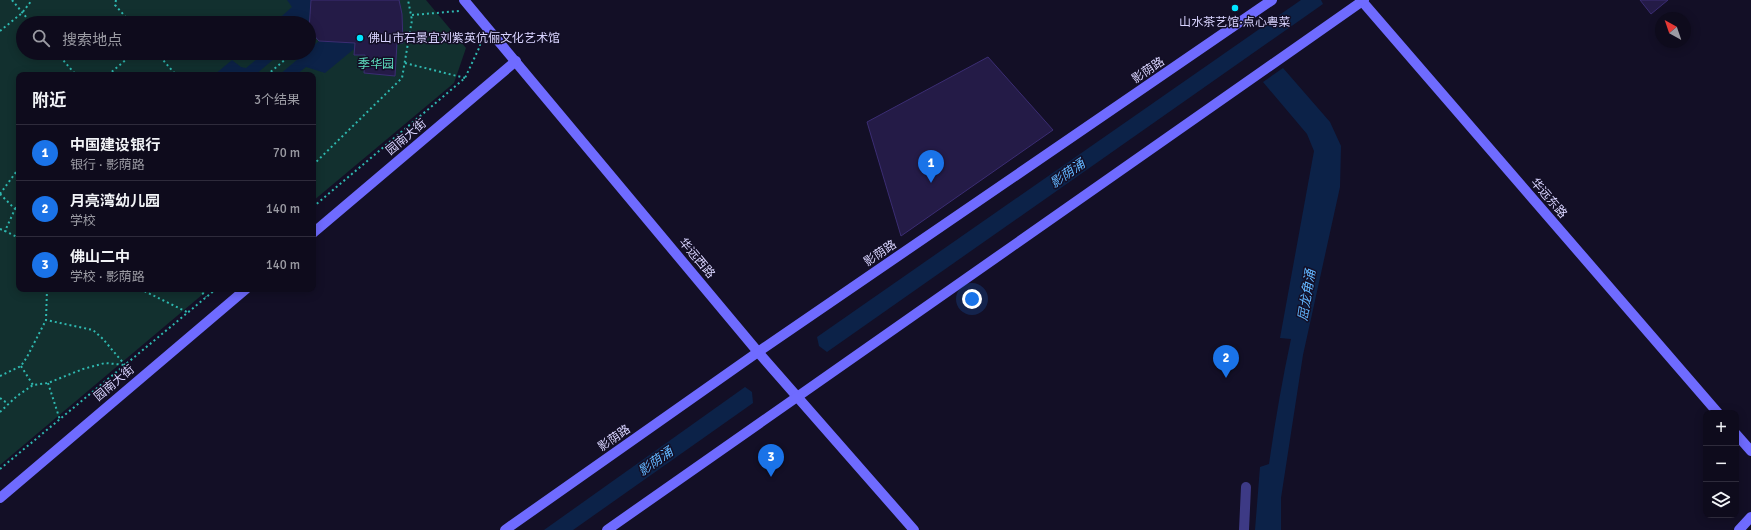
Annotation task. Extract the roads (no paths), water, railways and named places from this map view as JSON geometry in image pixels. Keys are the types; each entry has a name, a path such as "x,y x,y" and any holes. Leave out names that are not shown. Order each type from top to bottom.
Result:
{"street":[{"name":"华远西路","path":"464,0 758,352 914,530"},
{"name":"影荫路","path":"506,530 758,352 1272,0"},
{"path":"607,530 1362,0"},
{"name":"华远东路","path":"1362,0 1715,410"},
{"name":"园南大街","path":"316,229 516,61"},
{"name":"园南大街","path":"0,498 242,292"},
{"path":"1739,437 1751,451"},
{"path":"1244,530 1246,487"},
{"path":"1739,530 1751,517"}],"water":[{"path":"287,0 311,0 310,16 282,16 292,7"},
{"name":"影荫涌","path":"1301,0 1321,0 1323,4 827,352 819,346 817,337"},
{"path":"319,41 354,43 354,49 325,73 306,67 300,72 283,72 297,60 316,60 316,43"},
{"path":"232,60 241,67 246,68 256,60 273,60 259,72 218,72"},
{"name":"屈龙角涌","path":"1283,68 1330,122 1341,146 1340,187 1303,355 1281,498 1281,530 1255,530 1260,467 1269,464 1291,339 1280,338 1314,151 1307,134 1263,82"},
{"name":"影荫涌","path":"745,387 752,392 753,403 573,530 544,530"}],"place":[{"name":"山水茶艺馆·点心粤菜","path":"1235,8"},
{"name":"佛山市石景宜刘紫英伉俪文化艺术馆","path":"360,38"},
{"name":"中国建设银行","path":"931,183"},
{"name":"月亮湾幼儿园","path":"1226,378"},
{"name":"佛山二中","path":"771,477"}],"park label":[{"name":"季华园","path":"376,64"}]}
